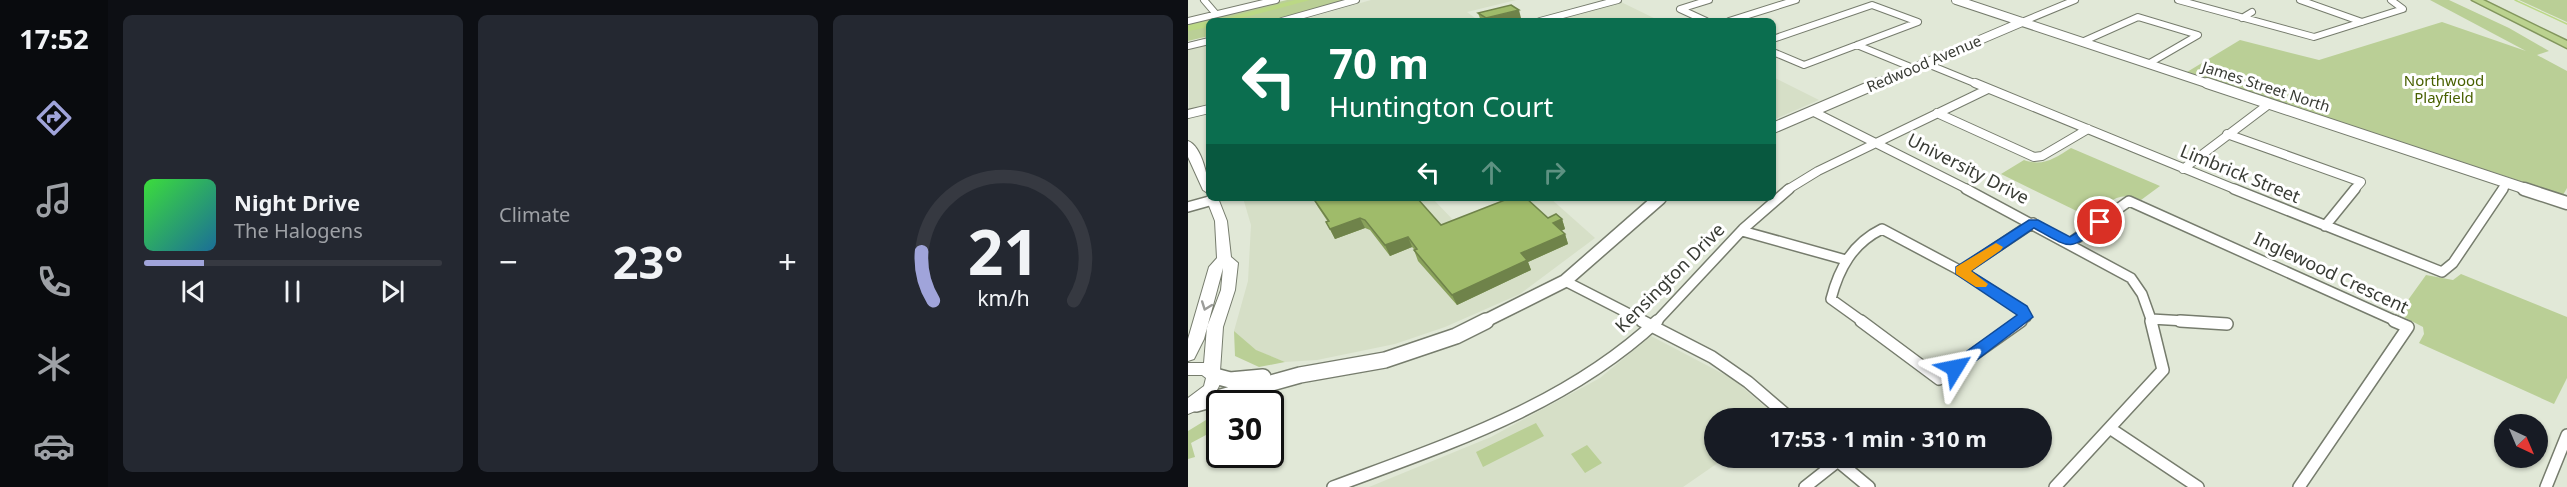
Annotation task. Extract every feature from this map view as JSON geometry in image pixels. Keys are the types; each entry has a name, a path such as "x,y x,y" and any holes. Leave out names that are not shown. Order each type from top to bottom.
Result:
{"highway":[{"path":"2476,0 2567,43"},
{"path":"2483,0 2567,43"}],"main road":[{"path":"1188,144 1206,185"},
{"path":"1188,355 1196,339 1216,267 1224,259 1221,221 1213,201"},
{"path":"1191,406 1211,389 1214,374 1215,327 1231,274 1232,263 1224,259"},
{"path":"1188,369 1214,374"}],"street":[{"path":"1204,0 1216,14"},
{"path":"1188,21 1276,0"},
{"path":"1293,18 1356,0"},
{"path":"1551,18 1618,0"},
{"path":"1700,18 1680,9 1709,0"},
{"path":"1739,18 1796,0"},
{"name":"James Street North","path":"1956,0 2567,203"},
{"name":"Redwood Avenue","path":"1776,127 2075,0"},
{"path":"2178,0 2314,37 2403,9 2391,0"},
{"path":"2300,0 2362,22"},
{"path":"1776,38 1872,5 1918,22 1804,65 1776,53"},
{"path":"2242,18 2252,12"},
{"path":"2082,42 2138,17 2198,35 2148,64"},
{"path":"1188,46 1206,41"},
{"path":"1857,45 1913,68"},
{"name":"Limbrick Street","path":"1924,63 2422,266 2442,272 2453,263 2507,183"},
{"name":"Kensington Drive","path":"1776,201 1790,188 1876,142 1988,89"},
{"path":"2182,169 2269,104"},
{"path":"1188,114 1206,110"},
{"name":"University Drive","path":"1812,111 2033,223 2132,278 2142,294 2151,319 2163,370 2111,429 2055,487"},
{"path":"1936,113 2034,157 2042,156 2088,129"},
{"path":"2227,134 2361,182 2325,226"},
{"path":"1188,207 1206,198"},
{"path":"1191,406 1300,375 1385,360 1456,336 1565,281 1657,201"},
{"name":"Kensington Drive","path":"1333,487 1474,434 1541,402 1614,358 1652,326 1742,231 1775,201"},
{"name":"Inglewood Crescent","path":"2070,243 2129,201 2408,327 2299,487"},
{"path":"1961,271 2033,223"},
{"path":"1882,229 1961,271 2022,310 2026,317 1939,379 1831,300 1835,280 1846,260 1867,235 1882,229"},
{"path":"1742,231 1846,260"},
{"path":"1565,281 1712,357 1748,382 1778,408"},
{"path":"2151,319 2227,324"},
{"path":"1214,374 1230,380 1300,375"},
{"path":"2111,429 2198,487"},
{"path":"2546,487 2567,435"},
{"path":"1805,487 1826,468"},
{"path":"1847,468 1869,487"}],"shaded area":[{"path":"1371,0 1516,0 1467,12 1475,18 1308,18"},
{"path":"1621,2 1654,18 1562,18"},
{"path":"1206,45 1206,105 1189,109 1188,50"},
{"path":"1776,78 1819,100 1776,119"},
{"path":"1244,201 1435,201 1458,225 1520,201 1553,201 1595,238 1520,294 1445,327 1395,344 1317,360 1285,362 1255,350 1234,331 1248,281 1251,225"},
{"path":"1651,336 1733,379 1766,408 1704,408 1704,468 1711,468 1683,487 1369,487 1491,437 1600,378"}],"green space":[{"path":"1287,0 1345,0 1280,18 1213,18"},
{"name":"Northwood Playfield","path":"2430,0 2449,0 2509,28 2549,51 2537,55 2567,71 2567,188 2563,195 2187,72 2240,40 2319,60 2442,22 2526,51"},
{"path":"2519,0 2567,0 2567,22"},
{"path":"1206,20 1206,37 1188,41 1188,24"},
{"path":"2071,148 2160,186 2141,200 2126,196 2119,197 2089,217 2001,174 2024,160 2043,162"},
{"path":"2461,274 2567,317 2567,378 2554,404 2419,343 2424,334 2423,327 2398,314 2426,275 2453,280"},
{"path":"1234,331 1256,350 1285,362 1259,367 1235,356"},
{"path":"1206,420 1206,435 1191,443 1195,457 1188,459 1188,431"},
{"path":"1536,423 1544,436 1483,467 1476,452"},
{"path":"1587,445 1602,463 1585,473 1571,454"}],"building":[{"path":"1511,5 1519,10 1486,18 1478,13"},
{"path":"1315,201 1420,201 1441,225 1502,201 1529,201 1548,218 1556,214 1562,219 1553,223 1565,234 1521,253 1527,260 1452,295 1414,250 1417,249 1408,237 1385,245 1365,220 1360,218 1330,229 1326,222 1329,221"}],"waterway":[{"path":"1232,18 1306,0"},
{"path":"2515,0 2567,24"},
{"path":"1188,28 1206,25"}],"slow traffic":[{"path":"1981,284 1961,271 1996,247"}],"route":[{"path":"1955,368 2026,317 2022,310 1961,271 2033,223 2070,243 2100,222"}]}
